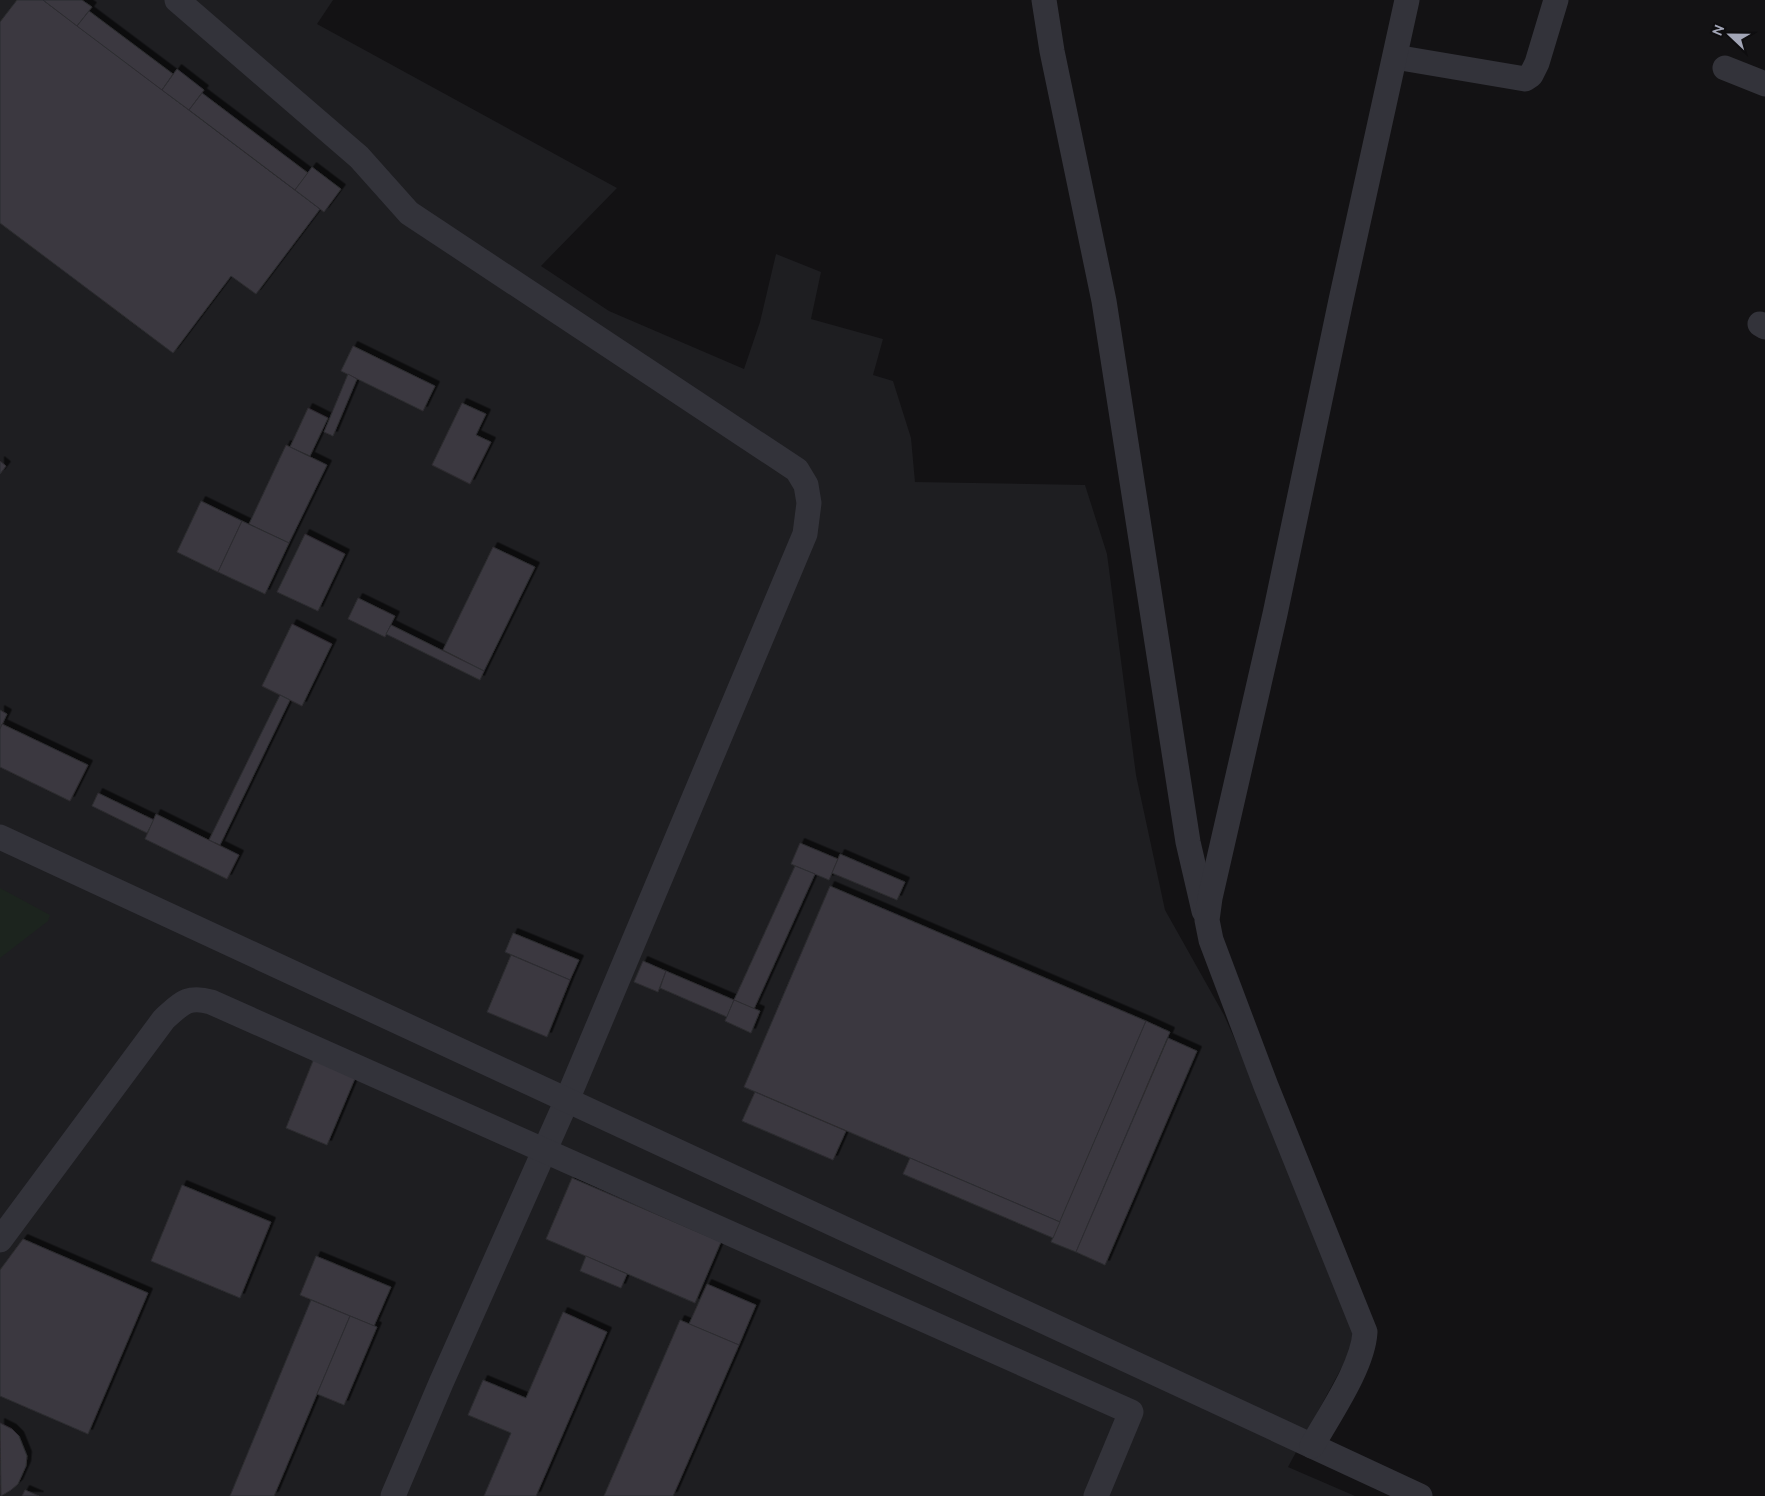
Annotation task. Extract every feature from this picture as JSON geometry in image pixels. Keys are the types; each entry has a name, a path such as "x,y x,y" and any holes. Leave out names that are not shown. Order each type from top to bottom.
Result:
{"street":[{"path":"177,0 359,157 409,213 797,470 806,485 809,503 805,534 567,1100 393,1496"},
{"path":"1044,0 1052,51 1104,301 1188,842 1211,940 1266,1086 1365,1332 1364,1347 1354,1370 1312,1446"},
{"path":"1207,920 1210,898 1277,604 1407,0"},
{"path":"1395,57 1525,80 1531,75 1537,63 1556,0"},
{"path":"1726,68 1765,84"},
{"path":"0,837 1420,1496"},
{"path":"0,1240 164,1019 183,1002 193,999 211,1002 1131,1412 1096,1496"}],"shaded area":[{"path":"0,0 333,0 317,24 617,188 541,266 609,311 744,369 760,322 776,254 821,272 811,319 883,339 873,375 893,381 911,438 915,482 1085,485 1107,554 1136,775 1165,910 1224,1015 1288,1160 1352,1330 1353,1340 1350,1352 1288,1467 1355,1496 0,1496"},
{"path":"0,888 50,915 48,921 0,958"}],"building":[{"path":"17,0 43,0 320,209 256,294 231,276 173,353 0,223 0,22"},
{"path":"43,0 82,0 92,7 77,26"},
{"path":"89,11 173,74 162,90 77,26"},
{"path":"177,69 204,90 189,110 162,90"},
{"path":"202,93 308,173 295,190 189,110"},
{"path":"312,167 341,189 324,212 295,190"},
{"path":"353,346 435,386 423,411 341,371"},
{"path":"348,374 357,379 333,436 324,432"},
{"path":"462,403 486,414 476,435 491,442 470,484 432,465"},
{"path":"308,408 328,418 310,456 290,447"},
{"path":"286,445 327,465 289,543 249,524"},
{"path":"0,461 6,466 0,474"},
{"path":"201,501 242,521 218,572 177,552"},
{"path":"242,521 289,543 265,594 218,572"},
{"path":"305,534 345,554 318,611 277,592"},
{"path":"493,547 535,567 484,671 443,650"},
{"path":"358,598 395,616 385,637 348,619"},
{"path":"292,624 332,644 302,706 262,686"},
{"path":"391,625 484,671 480,680 386,634"},
{"path":"280,695 290,700 220,845 209,840"},
{"path":"0,710 7,714 0,729"},
{"path":"2,724 88,765 70,801 0,767 0,729"},
{"path":"98,793 154,820 147,833 92,806"},
{"path":"156,814 239,855 227,879 145,839"},
{"path":"800,843 838,859 829,880 791,864"},
{"path":"840,854 905,882 897,900 832,873"},
{"path":"795,866 815,874 754,1009 734,1000"},
{"path":"830,886 1146,1021 1060,1222 744,1087"},
{"path":"513,933 579,960 570,980 505,952"},
{"path":"511,955 570,980 547,1037 487,1012"},
{"path":"643,961 666,971 658,992 634,982"},
{"path":"666,971 734,1000 727,1017 660,988"},
{"path":"734,1000 760,1011 751,1033 725,1021"},
{"path":"1146,1021 1170,1032 1076,1252 1051,1242"},
{"path":"1168,1038 1197,1051 1105,1265 1076,1252"},
{"path":"317,1051 359,1069 327,1145 286,1128"},
{"path":"755,1092 846,1131 833,1160 742,1121"},
{"path":"910,1158 1060,1222 1053,1238 903,1174"},
{"path":"572,1178 721,1242 695,1303 546,1239"},
{"path":"182,1185 271,1222 240,1298 151,1261"},
{"path":"23,1239 148,1293 88,1434 0,1396 0,1270"},
{"path":"316,1256 391,1287 374,1326 300,1295"},
{"path":"586,1256 627,1274 621,1288 580,1271"},
{"path":"707,1284 756,1305 739,1345 689,1324"},
{"path":"311,1300 350,1316 274,1496 230,1496"},
{"path":"563,1312 607,1332 536,1496 484,1496 511,1433 468,1415 483,1380 526,1398"},
{"path":"350,1316 377,1327 344,1405 317,1394"},
{"path":"680,1320 739,1345 673,1496 604,1496"},
{"path":"0,1423 12,1429 19,1436 27,1456 26,1466 18,1484 1,1496"},
{"path":"25,1490 39,1496 22,1496"}]}
